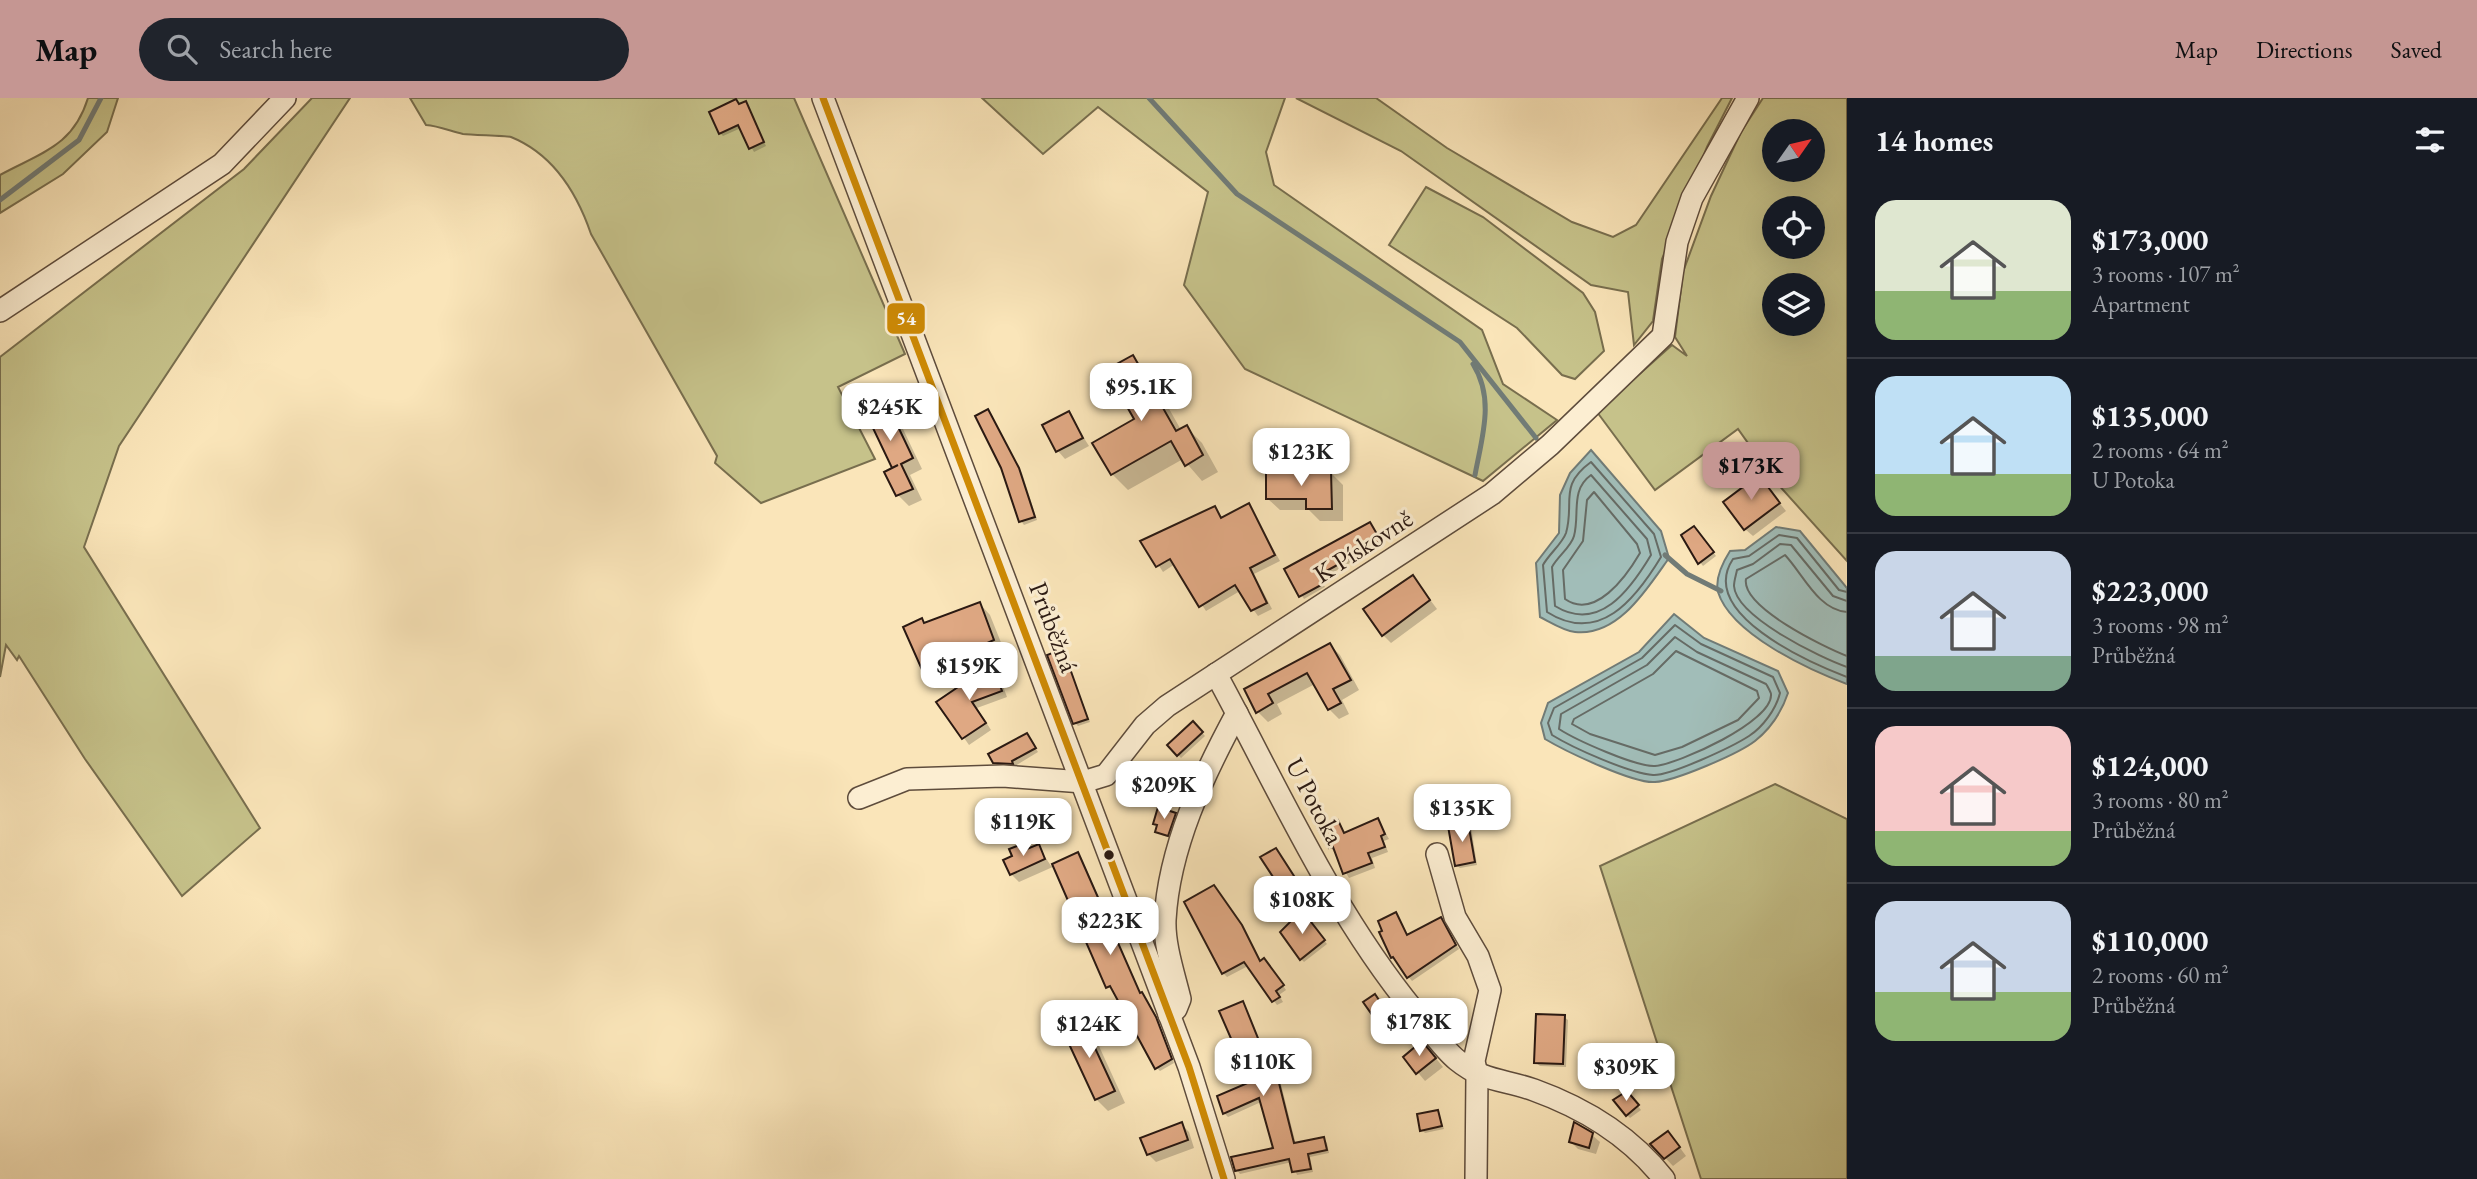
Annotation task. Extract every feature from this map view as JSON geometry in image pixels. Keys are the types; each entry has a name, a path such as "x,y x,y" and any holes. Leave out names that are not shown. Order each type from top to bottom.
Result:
{"street":[{"path":"0,311 222,164 285,98"},
{"name":"Průběžná","path":"823,98 1083,782 1169,1015 1224,1179"},
{"name":"K Pískovně","path":"1083,782 1106,775 1152,719 1513,478 1663,337 1677,242 1692,198 1748,98"},
{"name":"U Potoka","path":"1216,674 1324,877 1387,978 1454,1057 1477,1075"},
{"path":"1169,1015 1176,1009 1180,999 1165,922 1171,877 1205,773 1237,713"},
{"path":"859,797 907,779 1003,776 1083,782"},
{"path":"1437,854 1455,917 1478,956 1490,990 1474,1062 1477,1075 1476,1179"},
{"path":"1477,1075 1532,1089 1569,1104 1608,1127 1664,1179"}],"shaded area":[{"path":"88,98 118,98 107,132 63,174 0,213 0,175 41,154 64,138 74,128"},
{"path":"312,98 350,98 119,446 84,547 260,828 182,896 85,759 19,656 17,660 6,645 0,677 0,357 244,169"},
{"path":"410,98 794,98 905,354 838,387 875,459 761,503 715,463 717,456 591,234 562,176 526,144 511,137 463,134 426,125"},
{"path":"982,98 1285,98 1266,152 1274,185 1482,330 1503,384 1557,420 1483,481 1245,369 1184,285 1208,192 1098,107 1043,154"},
{"path":"1296,98 1376,98 1447,148 1572,222 1613,237 1636,225 1722,98 1732,98 1707,147 1662,259 1653,321 1634,345 1628,292 1591,285 1401,151"},
{"path":"1763,98 1847,98 1847,561 1775,481 1738,429 1655,490 1597,412 1672,345 1687,356 1675,337 1683,272 1711,196 1741,132"},
{"path":"1426,187 1483,217 1583,293 1595,312 1604,351 1575,379 1562,375 1517,328 1389,245"},
{"path":"1775,784 1847,819 1847,1179 1701,1179 1600,866"}],"water":[{"path":"1591,450 1661,531 1669,558 1641,596 1618,619 1590,632 1575,632 1540,617 1536,563 1559,533 1560,495 1570,473"},
{"path":"1776,527 1800,531 1847,588 1847,684 1793,660 1755,636 1738,622 1718,592 1722,565 1730,551 1745,550"},
{"path":"1674,614 1704,638 1778,671 1788,693 1766,731 1735,753 1677,777 1655,782 1616,772 1545,739 1541,723 1548,703 1639,652"}],"building":[{"path":"736,99 739,104 746,101 764,142 749,149 738,125 719,134 709,112"},
{"path":"1133,355 1176,431 1187,425 1203,455 1185,466 1171,441 1111,475 1092,443 1134,419 1106,370"},
{"path":"883,395 913,458 901,464 913,489 896,496 884,472 892,468 862,405"},
{"path":"988,409 1019,468 1035,517 1019,522 1001,468 975,416"},
{"path":"1069,411 1083,438 1056,452 1042,425"},
{"path":"1331,471 1332,509 1306,509 1306,499 1266,499 1266,472"},
{"path":"1759,475 1780,503 1744,530 1723,502"},
{"path":"1249,503 1275,555 1250,568 1267,603 1251,611 1235,585 1199,607 1170,559 1156,567 1140,541 1215,506 1221,518"},
{"path":"1370,522 1381,541 1319,575 1323,584 1299,597 1284,569"},
{"path":"1694,526 1714,552 1698,564 1681,535"},
{"path":"1413,575 1430,600 1382,636 1363,609"},
{"path":"980,602 994,640 923,672 903,627 922,618 924,623"},
{"path":"1330,643 1351,680 1333,689 1341,703 1328,710 1307,673 1268,694 1273,703 1256,713 1244,689"},
{"path":"1063,649 1088,719 1073,724 1047,655"},
{"path":"992,664 1002,691 972,702 986,723 962,739 936,702"},
{"path":"1193,721 1203,732 1177,756 1167,745"},
{"path":"1027,733 1036,748 1012,761 1013,764 993,763 988,754"},
{"path":"1158,807 1176,813 1168,836 1155,832 1157,825 1153,824"},
{"path":"1378,818 1385,834 1381,836 1385,847 1368,853 1372,863 1343,874 1333,847 1329,848 1318,829 1338,820 1344,833"},
{"path":"1468,822 1475,862 1455,866 1448,826"},
{"path":"1025,843 1027,849 1039,844 1045,859 1010,875 1003,860 1012,856 1009,849"},
{"path":"1276,848 1294,876 1279,886 1260,857"},
{"path":"1078,852 1140,993 1142,992 1156,1017 1172,1059 1155,1069 1110,986 1106,988 1052,864"},
{"path":"1214,885 1242,925 1260,961 1264,958 1284,985 1276,991 1280,997 1272,1002 1244,962 1222,974 1184,902"},
{"path":"1300,912 1304,913 1325,940 1300,960 1280,932"},
{"path":"1396,912 1407,935 1441,917 1456,945 1407,978 1393,957 1391,958 1379,932 1382,931 1378,921"},
{"path":"1375,994 1393,1021 1382,1029 1363,1002"},
{"path":"1243,1001 1272,1073 1276,1071 1294,1143 1324,1137 1327,1150 1308,1154 1311,1169 1292,1172 1289,1159 1235,1171 1231,1157 1273,1148 1259,1098 1223,1114 1217,1096 1250,1082 1219,1011"},
{"path":"1536,1014 1565,1015 1563,1064 1534,1063"},
{"path":"1082,1020 1115,1091 1095,1100 1062,1029"},
{"path":"1422,1041 1436,1058 1416,1074 1403,1057"},
{"path":"1627,1091 1639,1105 1626,1116 1613,1100"},
{"path":"1438,1110 1442,1126 1420,1131 1417,1114"},
{"path":"1182,1122 1188,1140 1147,1155 1140,1138"},
{"path":"1574,1122 1593,1133 1589,1148 1569,1142"},
{"path":"1668,1131 1680,1147 1664,1159 1650,1144"}],"waterway":[{"path":"0,200 79,140 101,98"},
{"path":"1149,98 1237,194 1460,342 1536,438"},
{"path":"1473,364 1480,377 1485,404 1475,475"},
{"path":"1665,555 1687,574 1721,591"}],"transit line":[{"name":"54","path":"823,98 1189,1067 1224,1179"}]}
